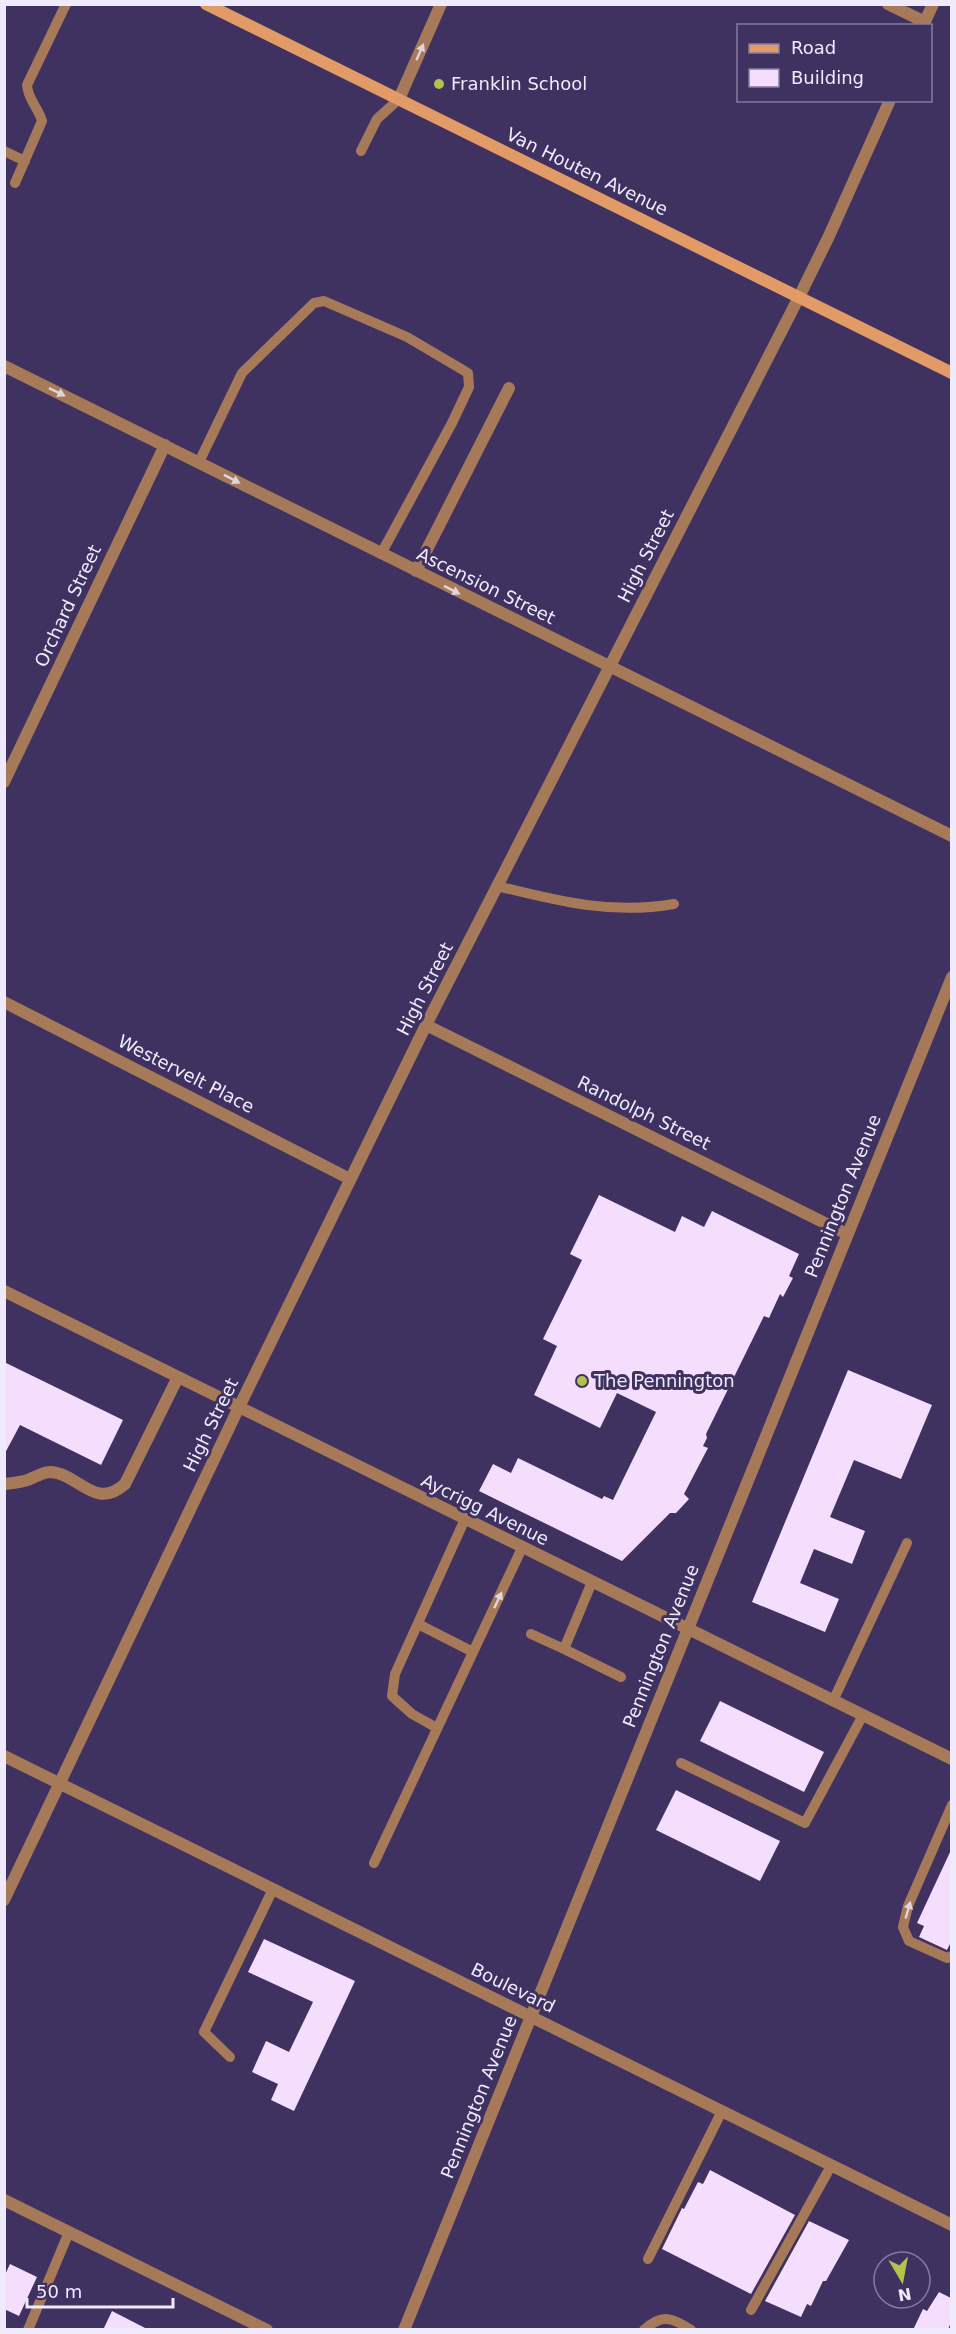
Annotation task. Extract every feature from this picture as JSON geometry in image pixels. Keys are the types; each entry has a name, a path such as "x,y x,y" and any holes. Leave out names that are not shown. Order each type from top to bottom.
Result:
{"main road":[{"name":"Van Houten Avenue","path":"206,4 951,373"}],"street":[{"path":"399,99 441,4"},
{"path":"888,4 924,24 933,4"},
{"name":"High Street","path":"4,1900 350,1179 426,1025 799,297 889,102"},
{"name":"Ascension Street","path":"4,366 951,836"},
{"path":"416,572 509,388"},
{"name":"Orchard Street","path":"4,782 165,445"},
{"name":"Pennington Avenue","path":"404,2330 951,977"},
{"name":"Westervelt Place","path":"4,1002 350,1179"},
{"name":"Randolph Street","path":"426,1025 847,1234"},
{"name":"Aycrigg Avenue","path":"4,1291 951,1759"},
{"path":"4,1484 25,1481 47,1472 55,1473 96,1493 107,1494 118,1490 125,1484 178,1377"},
{"name":"Boulevard","path":"4,1756 951,2225"},
{"path":"4,2200 267,2330"}],"lane":[{"path":"15,183 42,121 38,106 30,99 27,85 66,4"},
{"path":"361,151 377,119 399,99"},
{"path":"4,152 25,161"},
{"path":"199,462 242,373 314,303 324,301 407,337 468,373 469,387 381,554"},
{"path":"497,886 583,906 631,909 674,904"},
{"path":"437,1728 412,1714 392,1696 395,1674 465,1520"},
{"path":"833,1701 907,1543"},
{"path":"374,1863 522,1548"},
{"path":"564,1650 592,1582"},
{"path":"418,1624 473,1652"},
{"path":"531,1634 621,1677"},
{"path":"681,1763 805,1823 863,1715"},
{"path":"951,1805 908,1906 903,1927 909,1941 947,1958 951,1956"},
{"path":"230,2057 204,2032 273,1889"},
{"path":"648,2259 722,2111"},
{"path":"751,2310 831,2166"},
{"path":"28,2330 69,2232"},
{"path":"644,2330 656,2320 673,2319 691,2330"}],"building":[{"name":"The Pennington","path":"599,1195 675,1232 682,1216 704,1227 712,1211 799,1254 789,1276 793,1278 783,1297 780,1294 769,1318 764,1316 706,1434 707,1438 703,1446 708,1448 684,1494 689,1499 676,1513 670,1513 622,1561 479,1491 493,1464 511,1473 518,1458 602,1499 604,1496 613,1500 656,1412 617,1393 600,1428 534,1395 557,1346 543,1339 582,1260 570,1254"},
{"path":"4,1362 123,1420 101,1465 20,1425 4,1455"},
{"path":"848,1370 932,1405 901,1479 854,1460 830,1517 865,1531 852,1564 814,1549 800,1583 839,1599 825,1632 752,1602"},
{"path":"720,1701 824,1752 804,1792 700,1741"},
{"path":"676,1790 780,1841 760,1881 656,1830"},
{"path":"951,1850 951,1942 947,1950 919,1937 924,1926 917,1923"},
{"path":"264,1939 355,1981 294,2111 271,2100 278,2084 252,2072 266,2041 289,2052 313,2002 248,1972"},
{"path":"710,2170 795,2215 751,2294 662,2249 682,2208 684,2209 698,2182 703,2184"},
{"path":"809,2221 849,2240 826,2281 823,2281 811,2306 807,2304 801,2317 765,2301"},
{"path":"10,2264 37,2277 19,2316 4,2309 4,2277"},
{"path":"939,2292 951,2298 951,2322 948,2330 913,2330 923,2310 932,2310 932,2303"},
{"path":"112,2311 149,2330 103,2330"}],"place":[{"name":"Franklin School","path":"439,84"},
{"name":"The Pennington","path":"582,1381"}]}
